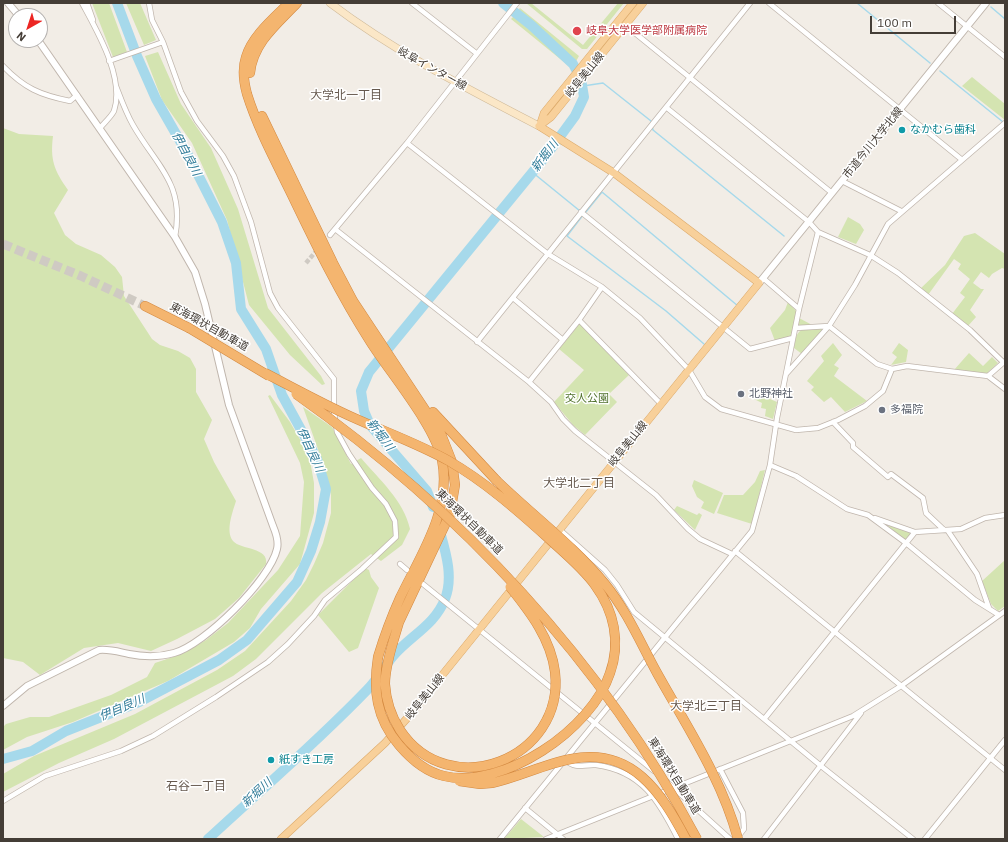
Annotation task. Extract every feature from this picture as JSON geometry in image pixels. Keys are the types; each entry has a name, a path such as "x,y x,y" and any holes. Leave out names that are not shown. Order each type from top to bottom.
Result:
{"highway":[{"path":"289,3 256,39 246,57 244,73 247,92 265,141 326,266 347,304 391,365 435,440 442,459 444,479 443,498 438,516 391,619 378,657 375,678 376,692 378,705 387,729 405,752 416,761 430,770 461,782 480,784 492,783 571,759 606,759 634,770 650,782 662,797 686,839"},
{"path":"297,3 260,43 251,61 250,74 253,91 270,135 373,340"},
{"name":"東海環状自動車道","path":"145,306 189,328 265,373 306,401 364,445 452,518 516,586 579,660 653,764 697,839"},
{"path":"391,365 496,480 589,567 606,585 631,625 700,749 718,784 737,839"},
{"path":"265,373 350,416 426,449 471,475 514,507 575,562 594,584 605,602 614,624 616,640 614,659 606,685 583,716 556,740 518,765 486,775 444,776"},
{"path":"416,393 441,434 452,462 455,485 452,518 428,562 399,622 386,675 387,701 391,712 405,738 417,749 436,760 457,767 474,768 492,765 508,759 521,752 533,741 552,710 556,690 555,672 551,654 534,617 452,518"}],"main road":[{"name":"岐阜インター線","path":"330,3 378,38 455,82 539,126"},
{"name":"岐阜美山線","path":"539,126 544,113 633,3"},
{"name":"岐阜美山線","path":"539,126 551,117 643,3"},
{"path":"539,126 566,141 614,173 761,280"},
{"name":"岐阜美山線","path":"281,839 385,743 410,715 761,280"}],"street":[{"path":"82,3 95,26"},
{"path":"88,3 95,26 109,61 116,86 133,125 170,179 178,211 175,237"},
{"path":"3,801 45,776 121,751 153,736 216,697 268,662 288,644 314,616 325,600 362,569 396,537 395,521 386,504 372,488 349,454 338,432 334,412 334,379 278,308 270,293 250,222 234,176 223,156 197,121 181,92 160,43 152,20 149,3"},
{"path":"412,3 476,53"},
{"path":"330,235 407,143 476,53 517,3"},
{"path":"477,342 581,212 667,108 750,3"},
{"path":"769,3 961,159"},
{"path":"938,3 1005,56"},
{"name":"市道今川大学北線","path":"761,280 986,3"},
{"path":"625,25 832,193"},
{"path":"109,61 160,43"},
{"path":"3,706 27,686 99,650 109,649 131,655 157,657 176,653 196,642 218,625 265,574 274,559 278,542 274,526 229,405 205,304 195,272 175,237 44,48"},
{"path":"3,66 12,76 34,92 70,101 77,95"},
{"path":"100,128 114,111 116,86"},
{"path":"667,108 809,222 818,232 870,255 898,273 970,330 1004,362 988,376"},
{"path":"786,375 829,326 855,285 888,224 961,159 1005,123"},
{"path":"407,143 505,222 548,254 602,287 640,318 689,370 705,397 721,408 796,430 818,428 865,406 883,391 892,369"},
{"path":"842,181 901,211"},
{"path":"581,212 750,349 793,338"},
{"path":"335,229 529,382 551,402 563,419 575,431 656,495 688,529 700,539 733,552 836,632 1005,770"},
{"path":"500,839 595,724 733,552 752,531 770,465 776,425 793,338 818,232"},
{"path":"761,280 799,309"},
{"path":"529,382 579,320 602,287"},
{"path":"513,298 563,340"},
{"path":"579,320 661,404"},
{"path":"796,328 829,326 877,364 892,369 907,366 988,376 1005,389"},
{"path":"833,422 853,443 854,447 888,477 891,474 923,498 926,513 946,531 977,574 989,608"},
{"path":"770,465 796,476 847,509 915,532 961,529 985,518 1005,515"},
{"path":"546,839 652,795 675,788 862,712 1002,615 974,600 868,515"},
{"path":"560,530 605,570 617,585 634,612 765,718 821,766 913,839"},
{"path":"765,718 836,632 915,532"},
{"path":"400,564 407,570"},
{"path":"423,584 675,788 708,821 730,839"},
{"path":"764,839 862,712"},
{"path":"925,839 1005,740"},
{"path":"565,760 575,766 592,765 618,769 640,783 660,805 678,839"},
{"path":"720,769 743,813 744,829 737,839"},
{"path":"525,808 563,839"}],"green space":[{"path":"92,3 109,3 127,52 113,57"},
{"path":"126,3 140,3 156,40 144,45"},
{"path":"526,3 531,3 583,45 618,3 624,3 587,49 582,49"},
{"path":"520,8 579,56 575,63 517,11"},
{"path":"515,15 572,65 570,67 511,19"},
{"path":"158,52 181,104 211,148 238,209 268,308 321,376 325,384 322,385 290,355 249,305 227,220 192,143 162,100 145,56"},
{"path":"972,77 1005,104 1005,120 962,86"},
{"path":"3,128 19,134 53,136 52,152 54,164 59,176 68,190 54,213 65,235 76,244 101,255 115,267 122,277 124,296 152,339 160,345 178,351 190,358 196,369 196,392 212,420 204,439 214,462 236,501 230,521 231,537 237,544 259,552 266,558 266,564 239,598 215,619 177,639 151,651 118,643 84,648 40,675 23,662 3,658"},
{"path":"848,217 860,224 864,230 856,244 838,237"},
{"path":"975,233 1005,254 1005,269 1002,268 992,274 989,278 981,272 973,283 981,289 984,289 970,310 976,317 968,326 952,314 965,297 960,293 970,279 958,269 961,264 954,259 928,295 920,289 945,265 964,236"},
{"path":"788,302 797,312 793,334 791,337 775,341 770,328 785,310"},
{"path":"799,318 814,326 801,327 798,325"},
{"name":"交人公園","path":"580,323 629,375 609,394 617,402 585,435 573,425 554,402 584,370 559,349"},
{"path":"825,328 802,354 794,348 797,335 802,330"},
{"path":"833,343 842,355 834,365 839,368 834,376 867,401 845,412 831,397 824,402 811,390 814,387 807,381 824,361 821,356"},
{"path":"899,343 908,350 906,362 891,365 897,357 892,353"},
{"path":"969,353 983,366 992,357 998,363 986,374 954,370"},
{"path":"756,393 777,402 773,419 765,416 766,409 761,408 762,403 754,399"},
{"path":"270,395 290,422 309,455 314,483 314,513 300,564 261,609 250,628 234,642 168,681 73,722 27,737 3,750 3,727 6,724 30,717 49,717 111,695 147,677 155,663 182,654 206,640 228,623 278,570 300,536 304,482 300,463 268,396"},
{"path":"303,407 332,427 351,464 361,458 397,500 407,519 410,529 402,545 381,561 371,554 322,593 256,659 233,676 114,739 59,763 3,792 3,774 34,756 135,714 217,670 245,651 291,601 306,580 314,564 323,543 331,513 331,495 325,469"},
{"path":"765,470 752,524 717,513 724,495 743,495 755,482 760,471"},
{"path":"694,480 723,493 714,514 701,508 704,502 697,497 692,486"},
{"path":"677,506 697,515 699,513 702,515 695,530 674,510"},
{"path":"889,525 913,533 906,541 888,526"},
{"path":"1005,560 1005,606 998,611 991,604 982,581"},
{"path":"365,568 369,570 371,577 379,588 358,648 349,652 318,615"},
{"path":"521,819 544,837 504,839"}],"waterway":[{"name":"伊自良川","path":"3,759 32,751 66,731 139,702 219,660 247,640 297,582 311,551 320,522 326,489 317,459 282,395 266,349 241,309 236,263 222,222 188,155 156,99 137,56 117,3"},
{"name":"新堀川","path":"433,507 427,491 370,425 364,411 361,391 369,372 545,157 575,116 584,97 581,79 573,64 531,25 503,3"},
{"path":"857,3 930,63"},
{"path":"991,7 1005,19"},
{"path":"940,71 1003,122"},
{"path":"583,86 603,83 651,121 653,130 784,236"},
{"path":"532,172 580,211"},
{"path":"585,213 602,192 738,306"},
{"path":"583,215 567,236 666,311 704,344"},
{"name":"新堀川","path":"208,839 309,747 348,709 371,686 393,656 429,623 441,608 448,590 449,572 439,528"}],"tunnel":[{"path":"3,244 81,276 145,306"},
{"path":"306,263 318,249"}],"place":[{"name":"岐阜大学医学部附属病院","path":"577,31"},
{"name":"なかむら歯科","path":"902,130"},
{"name":"北野神社","path":"741,394"},
{"name":"多福院","path":"882,410"},
{"name":"紙すき工房","path":"271,760"}],"district":[{"name":"大学北一丁目","path":"346,96"},
{"name":"大学北二丁目","path":"579,484"},
{"name":"大学北三丁目","path":"706,707"},
{"name":"石谷一丁目","path":"196,787"}]}
